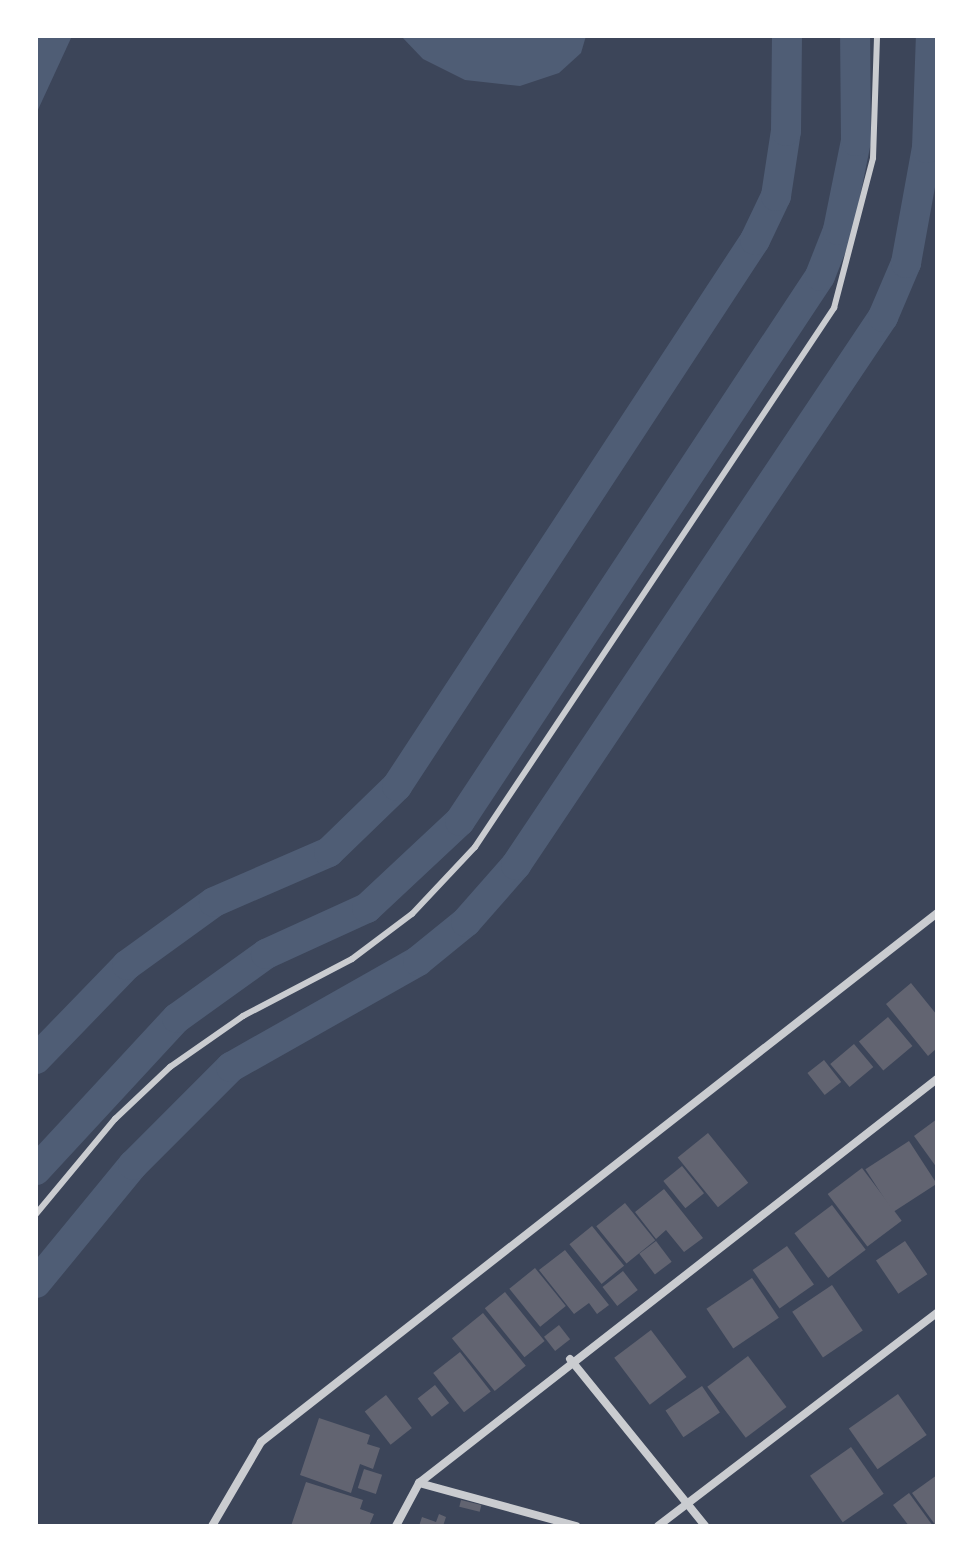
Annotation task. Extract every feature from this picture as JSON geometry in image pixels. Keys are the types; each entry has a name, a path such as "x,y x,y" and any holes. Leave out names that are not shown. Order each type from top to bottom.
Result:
{"street":[{"path":"212,1526 261,1442 937,913"},
{"path":"396,1526 419,1483 570,1359 937,1079"},
{"path":"658,1526 690,1507 937,1313"},
{"path":"570,1359 705,1526"},
{"path":"419,1483 576,1526"}],"lane":[{"path":"36,1214 115,1119 170,1067 243,1016 352,959 412,914 475,847 834,308 873,158 877,36"}],"shaded area":[{"path":"36,36 937,36 937,1526 36,1526"},
{"path":"36,36 72,36 36,114"},
{"path":"401,36 586,36 581,53 559,73 520,86 465,80 423,59"}],"building":[{"path":"911,983 937,1015 937,1048 928,1056 886,1004"},
{"path":"888,1017 912,1046 883,1071 859,1041"},
{"path":"854,1044 873,1067 850,1087 830,1064"},
{"path":"824,1060 841,1082 825,1095 807,1073"},
{"path":"937,1119 937,1168 914,1136"},
{"path":"708,1133 748,1183 718,1207 678,1158"},
{"path":"909,1141 937,1184 893,1212 865,1169"},
{"path":"682,1166 704,1193 685,1208 663,1181"},
{"path":"862,1168 902,1221 867,1247 828,1194"},
{"path":"664,1189 703,1238 684,1252 666,1230 656,1239 635,1212"},
{"path":"625,1203 655,1240 626,1264 596,1226"},
{"path":"832,1205 866,1250 828,1278 794,1233"},
{"path":"592,1226 624,1266 602,1284 569,1244"},
{"path":"656,1241 672,1262 655,1274 639,1254"},
{"path":"905,1241 927,1274 898,1294 876,1261"},
{"path":"787,1246 814,1285 780,1309 753,1270"},
{"path":"565,1250 609,1305 597,1314 589,1303 574,1314 539,1270"},
{"path":"535,1268 566,1306 540,1327 509,1289"},
{"path":"623,1271 638,1290 617,1306 603,1287"},
{"path":"752,1278 779,1318 733,1349 706,1309"},
{"path":"832,1285 863,1331 823,1357 792,1312"},
{"path":"505,1292 545,1341 524,1357 485,1308"},
{"path":"483,1313 526,1366 495,1391 452,1338"},
{"path":"559,1325 570,1339 555,1351 544,1337"},
{"path":"651,1330 687,1377 650,1405 614,1358"},
{"path":"460,1352 491,1391 464,1412 433,1373"},
{"path":"748,1356 787,1407 746,1438 707,1387"},
{"path":"435,1385 449,1403 432,1417 418,1399"},
{"path":"702,1386 720,1413 683,1437 666,1411"},
{"path":"898,1394 927,1435 878,1469 849,1428"},
{"path":"386,1395 412,1428 391,1445 365,1412"},
{"path":"319,1418 370,1435 367,1444 380,1448 373,1469 360,1464 351,1493 300,1475"},
{"path":"851,1447 884,1494 843,1522 810,1476"},
{"path":"364,1469 382,1475 376,1494 358,1488"},
{"path":"937,1475 937,1526 936,1526 912,1493"},
{"path":"306,1482 363,1500 360,1509 374,1514 369,1526 291,1526"},
{"path":"909,1493 933,1526 909,1526 893,1505"},
{"path":"461,1500 481,1505 480,1512 459,1507"},
{"path":"439,1514 446,1517 443,1526 419,1526 422,1517 436,1522"}],"waterway":[{"path":"36,1059 127,965 214,902 329,852 397,786 755,240 776,196 786,131 787,36"},
{"path":"36,1170 177,1018 266,954 367,908 460,821 820,276 838,230 856,141 855,36"},
{"path":"36,1283 133,1165 231,1067 418,961 466,922 516,865 883,317 906,263 927,148 931,36"}]}
